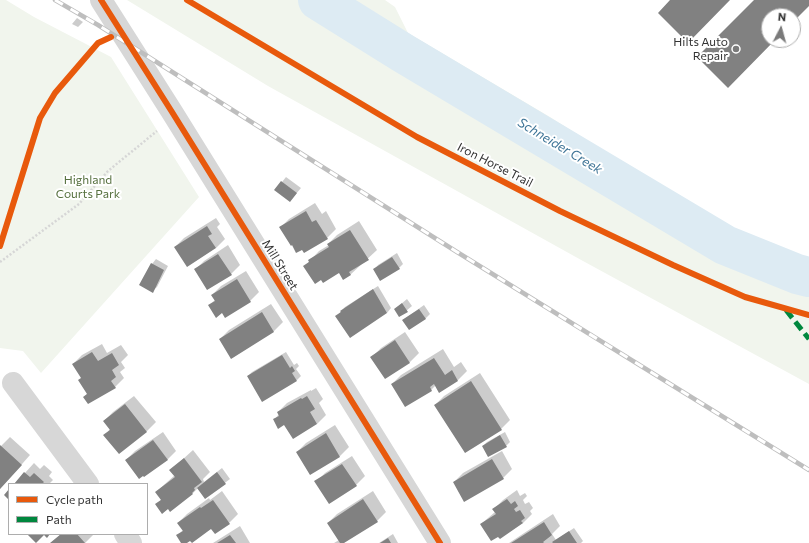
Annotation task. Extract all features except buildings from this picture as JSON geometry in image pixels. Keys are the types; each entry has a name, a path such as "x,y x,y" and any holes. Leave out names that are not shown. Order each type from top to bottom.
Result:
{"street":[{"name":"Mill Street","path":"101,0 440,543"},
{"path":"13,383 87,483"}],"path":[{"path":"0,262 79,204 108,171 162,126"}],"green space":[{"name":"Highland Courts Park","path":"0,0 6,0 34,17 111,57 199,197 41,373 23,351 0,348"},
{"path":"127,0 385,0 395,7 408,33 550,117 605,152 745,236 774,250 809,262 809,384 583,261 268,86"}],"waterway":[{"name":"Schneider Creek","path":"318,0 403,53 725,245 797,274 809,277"}],"railway":[{"path":"55,0 98,25 457,252 809,470"}],"marked path":[{"path":"786,310 809,339"}],"cycle path":[{"path":"101,0 440,543"},
{"name":"Iron Horse Trail","path":"187,0 417,137 560,211 673,265 745,297 809,315"},
{"path":"0,246 40,118 55,93 98,43 111,37"}],"place":[{"name":"Hilts Auto Repair","path":"736,49"}]}
